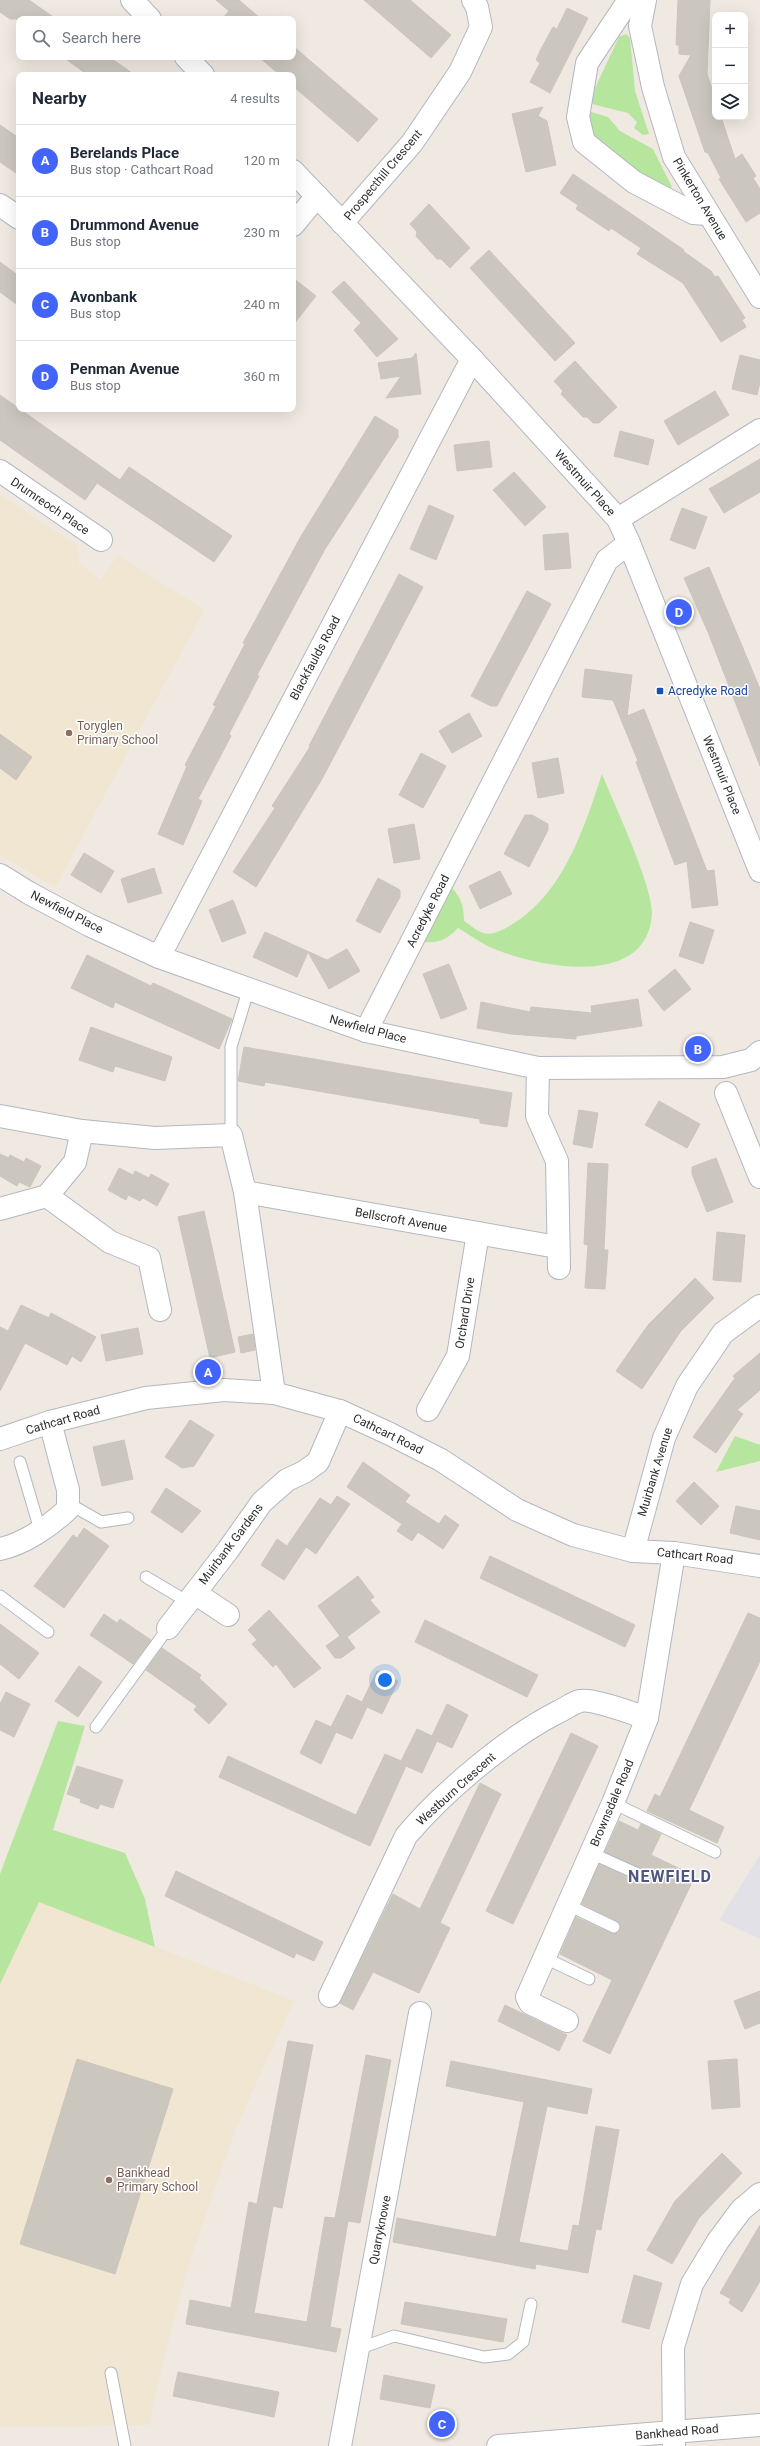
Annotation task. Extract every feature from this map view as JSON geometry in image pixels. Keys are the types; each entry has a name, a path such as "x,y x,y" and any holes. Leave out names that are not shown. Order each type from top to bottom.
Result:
{"street":[{"path":"132,0 147,16"},
{"name":"Prospecthill Crescent","path":"342,223 412,143 460,72 481,27 477,7 473,0"},
{"path":"628,0 587,63 578,117 584,142 634,182 693,213 708,214"},
{"name":"Pinkerton Avenue","path":"644,0 640,26 653,87 674,157 760,297"},
{"path":"189,60 200,72"},
{"name":"Westmuir Place","path":"296,174 472,359 618,520 629,543 760,871"},
{"path":"296,221 317,196"},
{"path":"0,206 16,216"},
{"name":"Blackfaulds Road","path":"159,957 472,359"},
{"path":"618,520 760,430"},
{"name":"Drumreoch Place","path":"0,471 101,540"},
{"name":"Acredyke Road","path":"366,1031 607,560 629,543"},
{"name":"Newfield Place","path":"0,875 29,893 89,925 159,957 248,991 366,1031 538,1068 723,1068 751,1060 760,1052"},
{"path":"538,1068 537,1116 557,1161 557,1247 559,1268"},
{"path":"726,1093 760,1177"},
{"path":"0,1116 82,1131 155,1138 231,1135 245,1192 274,1393"},
{"path":"0,1209 47,1196 75,1162 82,1131"},
{"name":"Bellscroft Avenue","path":"245,1192 557,1247"},
{"path":"47,1196 110,1242 149,1258 160,1310"},
{"name":"Orchard Drive","path":"428,1410 458,1356 478,1233"},
{"name":"Muirbank Avenue","path":"633,1551 664,1438 687,1386 723,1333 760,1306"},
{"name":"Cathcart Road","path":"0,1439 50,1422 146,1398 224,1390 274,1393 340,1411 441,1460 517,1510 573,1535 633,1551 674,1553 760,1566"},
{"name":"Muirbank Gardens","path":"168,1628 192,1598 262,1502 287,1480 304,1472 318,1462 340,1411"},
{"path":"0,1549 10,1547 52,1524 68,1509 68,1490 50,1422"},
{"name":"Brownsdale Road","path":"567,2021 530,2003 527,1997 613,1803 647,1718 674,1553"},
{"path":"192,1598 228,1615"},
{"name":"Westburn Crescent","path":"330,1996 406,1836 423,1816 499,1750 540,1722 581,1701 614,1707 647,1718"},
{"name":"Quarryknowe","path":"340,2446 420,2013"},
{"path":"674,2439 673,2347 692,2284 718,2241 741,2210 760,2194"},
{"name":"Bankhead Road","path":"498,2446 674,2439 760,2425"}],"lane":[{"path":"231,1135 231,1047 248,991"},
{"path":"20,1462 40,1530"},
{"path":"68,1503 101,1522 128,1518"},
{"path":"146,1577 192,1598"},
{"path":"0,1596 48,1632"},
{"path":"96,1727 168,1628"},
{"path":"613,1803 715,1852"},
{"path":"591,1853 640,1875"},
{"path":"568,1905 614,1927"},
{"path":"545,1958 589,1979"},
{"path":"358,2349 394,2336 484,2357 508,2354 523,2342 531,2304"},
{"path":"111,2373 125,2446"}],"shaded area":[{"name":"Toryglen Primary School","path":"0,494 78,546 79,564 101,580 118,555 204,610 55,887 0,855"},
{"path":"760,1855 760,1939 719,1920"},
{"name":"Bankhead Primary School","path":"39,1901 294,2001 236,2128 191,2257 162,2365 149,2425 0,2427 0,1984"}],"green space":[{"path":"626,34 630,38 635,91 649,134 643,135 634,128 637,122 628,113 588,103 619,37"},
{"path":"588,111 608,117 620,131 653,149 672,187 667,190 601,150 591,132"},
{"path":"602,774 640,865 651,901 652,914 646,938 631,954 611,963 587,967 561,966 512,955 492,948 458,928 442,940 423,942 452,888 462,904 464,921 483,933 490,934 501,931 529,912 545,896 558,878 569,858 588,816"},
{"path":"735,1436 760,1445 760,1461 716,1472"},
{"path":"58,1721 85,1726 53,1830 125,1853 145,1899 155,1947 39,1902 0,1984 0,1874"}],"building":[{"path":"0,0 29,0 52,16 16,16 16,19 10,19 0,12"},
{"path":"216,0 239,0 258,16 225,16 229,11"},
{"path":"364,0 410,0 451,35 431,58"},
{"path":"678,0 710,0 707,74 712,89 712,120 722,120 735,159 742,154 756,176 753,178 760,189 760,213 746,222 719,179 721,178 708,153 705,152 679,76 691,55 679,54 679,45 676,45"},
{"path":"567,8 588,18 550,93 530,82 540,63 536,60 541,49 553,27 557,29"},
{"path":"296,49 378,119 358,142 296,89 296,72 276,72 262,60 296,60"},
{"path":"67,60 113,60 131,72 84,72"},
{"path":"543,107 538,116 547,121 556,165 526,172 512,114"},
{"path":"0,125 16,136 16,173 0,162"},
{"path":"573,174 684,250 683,251 711,271 715,277 718,276 745,318 742,320 746,327 721,342 683,283 637,254 641,248 611,228 609,231 576,209 578,205 560,193"},
{"path":"429,204 470,248 450,268 441,259 437,259 416,236 417,232 410,224"},
{"path":"489,250 575,343 555,361 470,268"},
{"path":"0,262 16,274 16,304 0,292"},
{"path":"296,280 316,296 296,321"},
{"path":"344,281 398,339 377,357 354,330 361,323 332,292"},
{"path":"416,353 421,394 386,398 401,376 381,379 378,363 412,358"},
{"path":"740,355 760,360 760,382 757,395 732,389"},
{"path":"575,361 617,407 599,423 593,423 587,417 583,417 561,394 563,391 554,381"},
{"path":"715,391 729,415 678,445 664,421"},
{"path":"0,395 16,406 16,412 24,412 120,480 129,467 232,536 214,562 97,483 85,500 0,440"},
{"path":"375,416 398,430 398,437 325,549 257,675 259,676 229,734 231,736 198,799 202,801 183,845 158,834 187,766 185,765 216,706 213,705 245,644 243,643 300,538"},
{"path":"620,431 654,440 648,465 614,456"},
{"path":"489,441 492,467 457,471 454,445"},
{"path":"760,459 760,492 724,513 709,489"},
{"path":"514,472 546,507 525,526 493,490"},
{"path":"429,505 454,516 436,560 410,549"},
{"path":"682,508 707,517 695,549 670,540"},
{"path":"568,533 571,568 545,570 543,535"},
{"path":"709,567 760,689 760,766 708,632 684,578"},
{"path":"399,574 423,587 322,779 256,887 233,872 275,808 272,806 310,747 309,746"},
{"path":"527,591 551,604 497,706 491,706 471,696"},
{"path":"585,669 632,675 627,716 644,709 707,871 714,870 718,905 692,908 687,861 675,865 636,762 638,761 613,700 582,697"},
{"path":"469,713 482,736 452,753 439,731"},
{"path":"0,734 32,757 16,780 0,768"},
{"path":"421,753 446,766 423,808 399,795"},
{"path":"558,758 564,793 538,798 532,763"},
{"path":"525,815 532,815 548,824 548,830 529,867 504,854"},
{"path":"414,824 420,859 394,863 388,829"},
{"path":"84,853 114,871 101,893 71,875"},
{"path":"154,868 162,893 128,903 121,879"},
{"path":"500,871 512,894 480,909 469,886"},
{"path":"378,878 400,890 400,897 380,933 356,921"},
{"path":"233,900 246,933 222,942 209,910"},
{"path":"690,922 714,930 703,964 679,956"},
{"path":"265,932 327,960 347,949 360,971 329,989 308,952 297,977 253,957"},
{"path":"87,955 151,986 153,983 232,1019 219,1049 115,1002 113,1008 71,988"},
{"path":"449,964 467,1009 441,1019 423,974"},
{"path":"675,969 691,989 664,1011 648,991"},
{"path":"638,999 642,1026 576,1036 576,1039 511,1034 477,1028 481,1002 530,1012 531,1007 592,1013 591,1006"},
{"path":"91,1027 172,1057 165,1081 115,1066 113,1072 79,1060"},
{"path":"244,1047 512,1093 507,1127 480,1123 480,1119 265,1082 264,1086 238,1081"},
{"path":"659,1101 700,1124 687,1148 645,1125"},
{"path":"579,1110 598,1113 592,1148 573,1144"},
{"path":"0,1154 9,1158 10,1155 24,1162 26,1158 41,1166 30,1187 19,1182 17,1186 0,1176"},
{"path":"716,1158 733,1202 707,1212 692,1174 692,1167"},
{"path":"588,1163 608,1164 604,1250 608,1250 605,1289 585,1288 588,1245 584,1244"},
{"path":"119,1168 133,1175 135,1171 149,1178 151,1174 169,1184 157,1206 143,1198 140,1201 128,1195 126,1200 108,1190"},
{"path":"204,1211 235,1352 210,1358 178,1217"},
{"path":"717,1232 745,1235 741,1282 713,1280"},
{"path":"695,1278 714,1298 681,1331 642,1389 616,1371 648,1325"},
{"path":"21,1305 49,1318 51,1313 96,1337 81,1362 72,1356 67,1365 25,1343 0,1391 0,1327 8,1331"},
{"path":"138,1328 143,1354 106,1361 101,1335"},
{"path":"253,1334 255,1350 241,1353 238,1337"},
{"path":"760,1353 760,1390 737,1410 743,1414 716,1453 693,1437 735,1378 733,1376"},
{"path":"190,1420 214,1435 194,1466 182,1468 165,1457"},
{"path":"124,1440 133,1479 102,1486 93,1447"},
{"path":"363,1462 410,1495 405,1502 439,1524 445,1515 459,1525 443,1549 418,1532 412,1541 397,1531 402,1524 347,1487"},
{"path":"694,1482 719,1506 701,1525 676,1501"},
{"path":"166,1488 201,1511 182,1533 151,1512"},
{"path":"337,1496 350,1504 316,1554 306,1547 284,1580 261,1565 277,1539 287,1546 320,1498 331,1505"},
{"path":"736,1506 760,1511 760,1540 730,1533"},
{"path":"84,1528 109,1546 64,1608 34,1586 73,1535 77,1538"},
{"path":"490,1556 635,1625 625,1647 480,1578"},
{"path":"358,1576 374,1597 370,1600 380,1612 347,1637 355,1648 341,1658 335,1658 326,1646 340,1636 318,1606"},
{"path":"269,1610 321,1668 294,1688 276,1664 273,1667 252,1644 257,1640 248,1630"},
{"path":"748,1613 760,1618 760,1661 689,1810 724,1827 717,1843 647,1811 655,1794 660,1797"},
{"path":"104,1614 117,1623 120,1619 151,1640 133,1664 90,1635"},
{"path":"425,1620 538,1675 527,1697 415,1642"},
{"path":"0,1624 39,1653 19,1679 0,1664"},
{"path":"162,1648 201,1675 199,1678 227,1704 209,1724 194,1710 197,1706 146,1670"},
{"path":"79,1666 102,1682 78,1717 55,1701"},
{"path":"377,1671 398,1681 382,1714 367,1707 352,1739 336,1732 321,1764 300,1753 316,1720 331,1727 347,1695 362,1702"},
{"path":"6,1692 30,1704 14,1737 0,1730 0,1704"},
{"path":"447,1704 468,1715 452,1748 437,1741 422,1773 406,1766 370,1846 219,1777 228,1756 356,1815 385,1754 401,1761 417,1729 432,1736"},
{"path":"571,1733 598,1746 513,1924 486,1911"},
{"path":"77,1766 123,1780 113,1808 100,1804 98,1809 80,1802 81,1799 67,1794"},
{"path":"480,1783 501,1794 440,1923 450,1928 419,1993 373,1972 353,2010 340,2003 393,1894 420,1909"},
{"path":"619,1821 638,1830 641,1824 661,1834 651,1855 695,1876 610,2054 583,2041 612,1980 560,1954 576,1917 611,1933 618,1933 620,1930 617,1921 582,1904 599,1864 638,1882 644,1881 646,1877 646,1871 643,1869 605,1852"},
{"path":"176,1871 323,1942 314,1961 296,1953 294,1958 165,1896"},
{"path":"760,1991 760,2023 745,2029 734,2001"},
{"path":"505,2005 567,2035 559,2051 498,2021"},
{"path":"288,2041 313,2045 282,2208 273,2206 254,2313 307,2322 325,2217 335,2218 366,2055 391,2060 360,2223 348,2221 330,2327 341,2329 336,2352 186,2324 190,2300 231,2308 249,2202 257,2204"},
{"path":"77,2059 173,2089 115,2274 20,2244"},
{"path":"737,2059 740,2107 712,2109 708,2061"},
{"path":"451,2061 592,2089 587,2114 547,2106 519,2242 568,2251 573,2225 579,2226 596,2126 619,2130 601,2230 596,2229 588,2273 536,2264 535,2269 393,2242 397,2218 496,2237 524,2102 446,2086"},
{"path":"722,2153 742,2173 699,2218 672,2264 647,2250 675,2201"},
{"path":"760,2225 760,2281 742,2312 729,2303 731,2299 720,2293"},
{"path":"634,2275 662,2283 649,2329 622,2322"},
{"path":"405,2302 507,2319 503,2342 401,2324"},
{"path":"178,2372 279,2392 274,2417 173,2396"},
{"path":"384,2375 435,2385 430,2408 380,2399"}],"place":[{"name":"Penman Avenue","path":"679,612"},
{"name":"Acredyke Road","path":"660,691"},
{"name":"Toryglen Primary School","path":"69,733"},
{"name":"Drummond Avenue","path":"698,1049"},
{"name":"Berelands Place","path":"208,1372"},
{"name":"Bankhead Primary School","path":"109,2180"},
{"name":"Avonbank","path":"442,2424"}],"district":[{"name":"NEWFIELD","path":"670,1876"}]}
